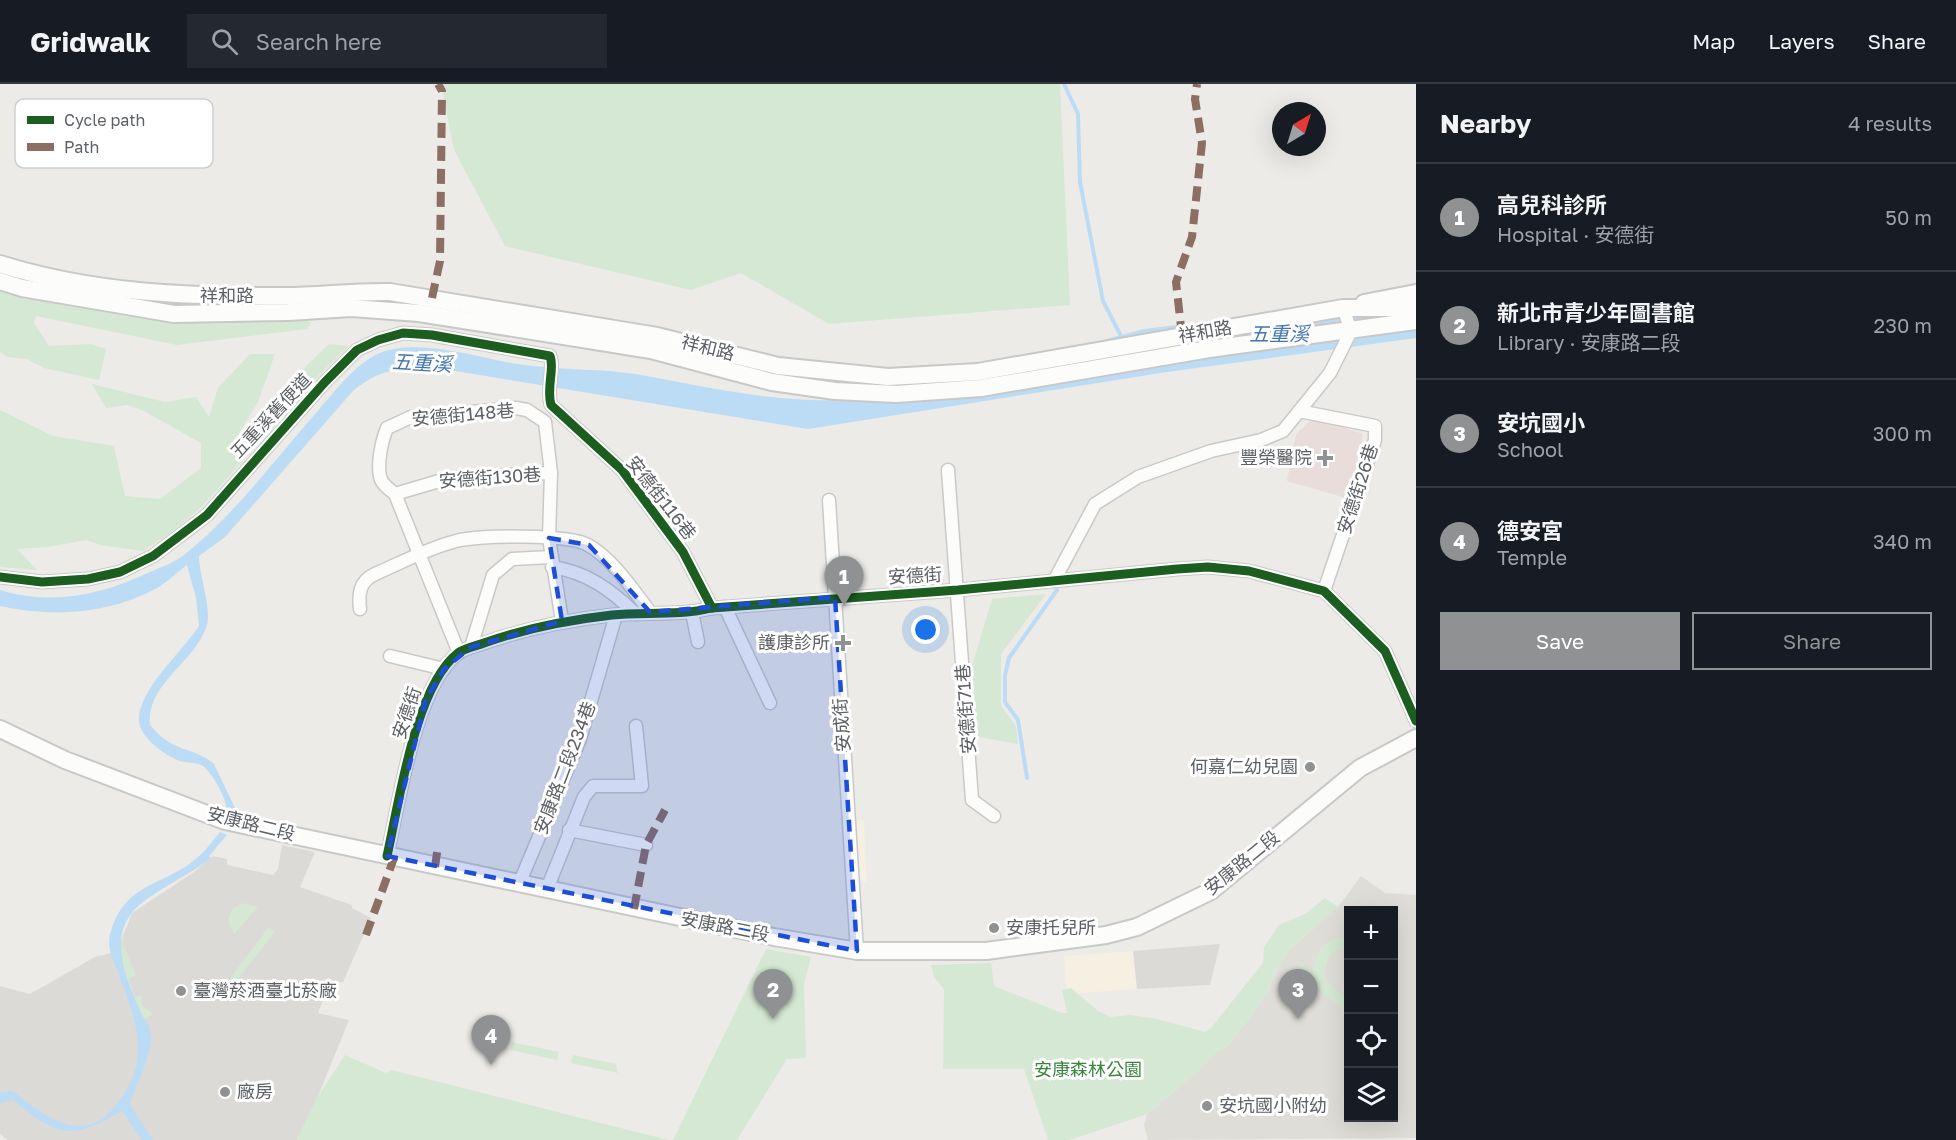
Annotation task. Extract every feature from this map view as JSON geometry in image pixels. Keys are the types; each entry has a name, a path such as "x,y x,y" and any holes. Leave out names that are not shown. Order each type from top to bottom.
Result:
{"main road":[{"name":"祥和路","path":"0,264 56,280 176,296 289,296 354,291 390,292 657,336 778,366 888,378 955,382 981,388 1136,361 1351,331 1395,322 1416,321"},
{"name":"祥和路","path":"0,281 22,288 174,314 288,312 351,308 419,313 651,350 772,382 824,390 896,394 955,382 978,372 1343,308 1416,308"},
{"path":"1343,308 1416,293"},
{"name":"安康路二段","path":"0,729 65,760 225,821 652,913 857,951 986,951 1106,935 1137,927 1211,891 1360,768 1416,738"}],"street":[{"path":"1054,581 1095,504 1138,477 1211,451 1261,440 1283,431 1330,373 1351,331 1343,308"},
{"name":"五重溪舊便道","path":"0,577 42,582 88,579 120,572 153,556 207,515 240,475 341,366 357,350 378,340 403,333 432,335 546,354 552,362 547,392"},
{"name":"安德街116巷","path":"547,392 551,405 622,471 683,552 712,608"},
{"name":"安德街148巷","path":"459,653 395,494 385,487 380,476 384,436 387,428 411,417 516,408 527,411 545,422 551,473 549,538 562,621"},
{"name":"安德街26巷","path":"1299,411 1375,426 1375,440 1324,591"},
{"path":"948,470 958,590"},
{"name":"安德街130巷","path":"395,494 449,478 551,473"},
{"name":"安成街","path":"829,500 857,951"},
{"path":"360,609 359,593 368,577 421,554 456,541 472,539 549,538 578,541 589,545 633,589 650,612"},
{"path":"471,647 493,575 512,559 552,562 591,577 636,614"},
{"name":"安德街","path":"387,856 426,699 444,669 459,653 471,647 505,635 562,621 650,612 692,612 712,608 834,597 958,590 1208,567 1249,571 1324,591 1385,651 1416,721"},
{"name":"安德街71巷","path":"958,590 972,800 994,816"},
{"path":"725,607 770,703"},
{"path":"692,612 698,642"},
{"name":"安康路二段234巷","path":"519,884 580,740 616,615"},
{"path":"390,656 444,669"},
{"path":"547,889 569,830 584,797 593,786 642,786 636,726"},
{"path":"569,830 646,845"}],"highlighted area":[{"path":"549,538 589,545 650,612 835,597 857,951 387,856 426,699 444,669 471,647 562,621"}],"shaded area":[{"name":"豐榮醫院","path":"1314,417 1363,434 1350,499 1287,481 1296,434"},
{"path":"864,820 867,884 855,877 851,821"},
{"name":"臺灣菸酒臺北菸廠","path":"282,845 315,852 300,887 352,905 352,908 371,918 343,982 330,982 318,1013 349,1020 297,1140 8,1140 0,1134 0,986 30,994 95,957 111,953 121,941 132,913 194,872 213,856 227,859 227,865 273,875 278,869"},
{"path":"1361,876 1385,893 1416,895 1416,1138 1148,1140 1144,1125 1147,1114 1195,1074 1216,1052 1229,1045 1268,993 1273,978 1289,950 1338,907"},
{"path":"1220,944 1210,985 1137,989 1133,951"},
{"path":"1133,951 1137,989 1067,994 1064,956"}],"green space":[{"path":"441,84 1060,84 1070,305 829,324 741,273 691,290 505,246 454,150"},
{"path":"0,288 38,298 114,311 190,318 307,320 311,323 307,329 177,345 36,316 34,323 49,346 91,344 106,349 99,380 44,368 27,359 7,357 0,352"},
{"path":"329,344 349,346 311,383 201,508 168,535 143,551 100,545 87,540 47,547 17,549 37,570 0,567 0,410 53,436 114,446 125,496 160,499 201,468 201,443 144,411 127,405 106,408 92,384 165,402 196,397 209,417 218,388 250,354 275,354 258,402 230,448 234,452 306,366"},
{"path":"1046,594 1001,654 1001,706 1016,726 1018,744 978,737 972,666 992,599"},
{"name":"安康森林公園","path":"1325,898 1338,907 1289,950 1273,978 1268,993 1229,1045 1216,1052 1195,1074 1147,1114 1069,1140 1048,1140 1024,1069 943,1069 944,989 934,977 931,965 991,963 994,986 1062,1013 1067,1013 1062,990 1071,988 1098,1011 1111,1017 1130,1015 1157,1019 1205,1032 1211,1028 1263,963 1264,947 1279,925 1305,914"},
{"path":"242,903 258,907 234,934 228,919 233,909"},
{"path":"269,927 275,932 233,985 228,981"},
{"path":"124,931 123,944 136,975 129,979 135,997 141,995 142,1005 153,1014 144,1020 130,988 123,965 122,942"},
{"path":"1344,937 1344,948 1331,953 1324,971 1328,983 1344,997 1344,1010 1295,972 1302,963 1313,972 1316,957 1323,946"},
{"path":"766,949 811,957 804,984 806,1058 787,1059 737,1140 673,1140"},
{"path":"512,1042 559,1052 557,1060 510,1050"},
{"path":"345,1055 386,1073 392,1070 668,1140 297,1140 318,1096"},
{"path":"573,1055 616,1064 618,1073 571,1063"}],"water":[{"name":"五重溪","path":"1416,296 1416,338 1167,372 808,429 437,368 402,369 373,377 353,391 225,537 199,556 208,612 206,628 200,641 155,698 150,725 167,741 199,754 214,764 236,810 226,809 221,792 203,766 180,761 161,751 140,727 140,709 145,697 199,626 196,598 187,565 165,583 139,597 100,608 40,612 0,606 0,590 39,597 76,596 113,587 180,558 220,523 353,371 380,353 397,349 416,347 436,349 515,364 636,374 761,396 837,400 1017,363 1144,329"},
{"path":"220,832 227,835 209,856 211,858 147,899 131,914 121,937 126,976 149,1027 151,1038 147,1057 130,1104 153,1140 142,1140 122,1111 91,1127 66,1131 42,1122 13,1100 0,1103 0,1092 13,1091 57,1121 81,1126 105,1117 121,1098 131,1081 137,1064 138,1046 131,1011 110,951 111,931 117,916 134,895 192,862"}],"waterway":[{"path":"1064,84 1078,114 1080,182 1103,301 1123,340"},
{"path":"1027,778 1018,720 1005,702 1005,676 1009,658 1057,590"}],"marked path":[{"path":"432,298 440,261 442,91 438,84"},
{"path":"1182,336 1176,282 1192,237 1202,143 1195,99 1197,84"},
{"path":"634,909 646,845 665,810"},
{"path":"435,867 438,846"},
{"path":"366,935 394,858"}],"cycle path":[{"path":"0,577 42,582 88,579 120,572 153,556 207,515 325,382 357,350 378,340 403,333 432,335 550,356 551,405 622,470 683,552 712,608"},
{"path":"387,856 411,747 430,691 443,669 458,653 471,647 531,629 596,617 958,590 1177,569 1208,567 1249,571 1324,591 1385,651 1416,721"}],"place":[{"name":"豐榮醫院","path":"1325,458"},
{"name":"高兒科診所","path":"844,606"},
{"name":"護康診所","path":"843,643"},
{"name":"何嘉仁幼兒園","path":"1310,767"},
{"name":"安康托兒所","path":"994,928"},
{"name":"臺灣菸酒臺北菸廠","path":"181,991"},
{"name":"新北市青少年圖書館","path":"773,1019"},
{"name":"安坑國小","path":"1298,1019"},
{"name":"德安宮","path":"491,1065"},
{"name":"廠房","path":"225,1092"},
{"name":"安坑國小附幼","path":"1207,1106"}]}
